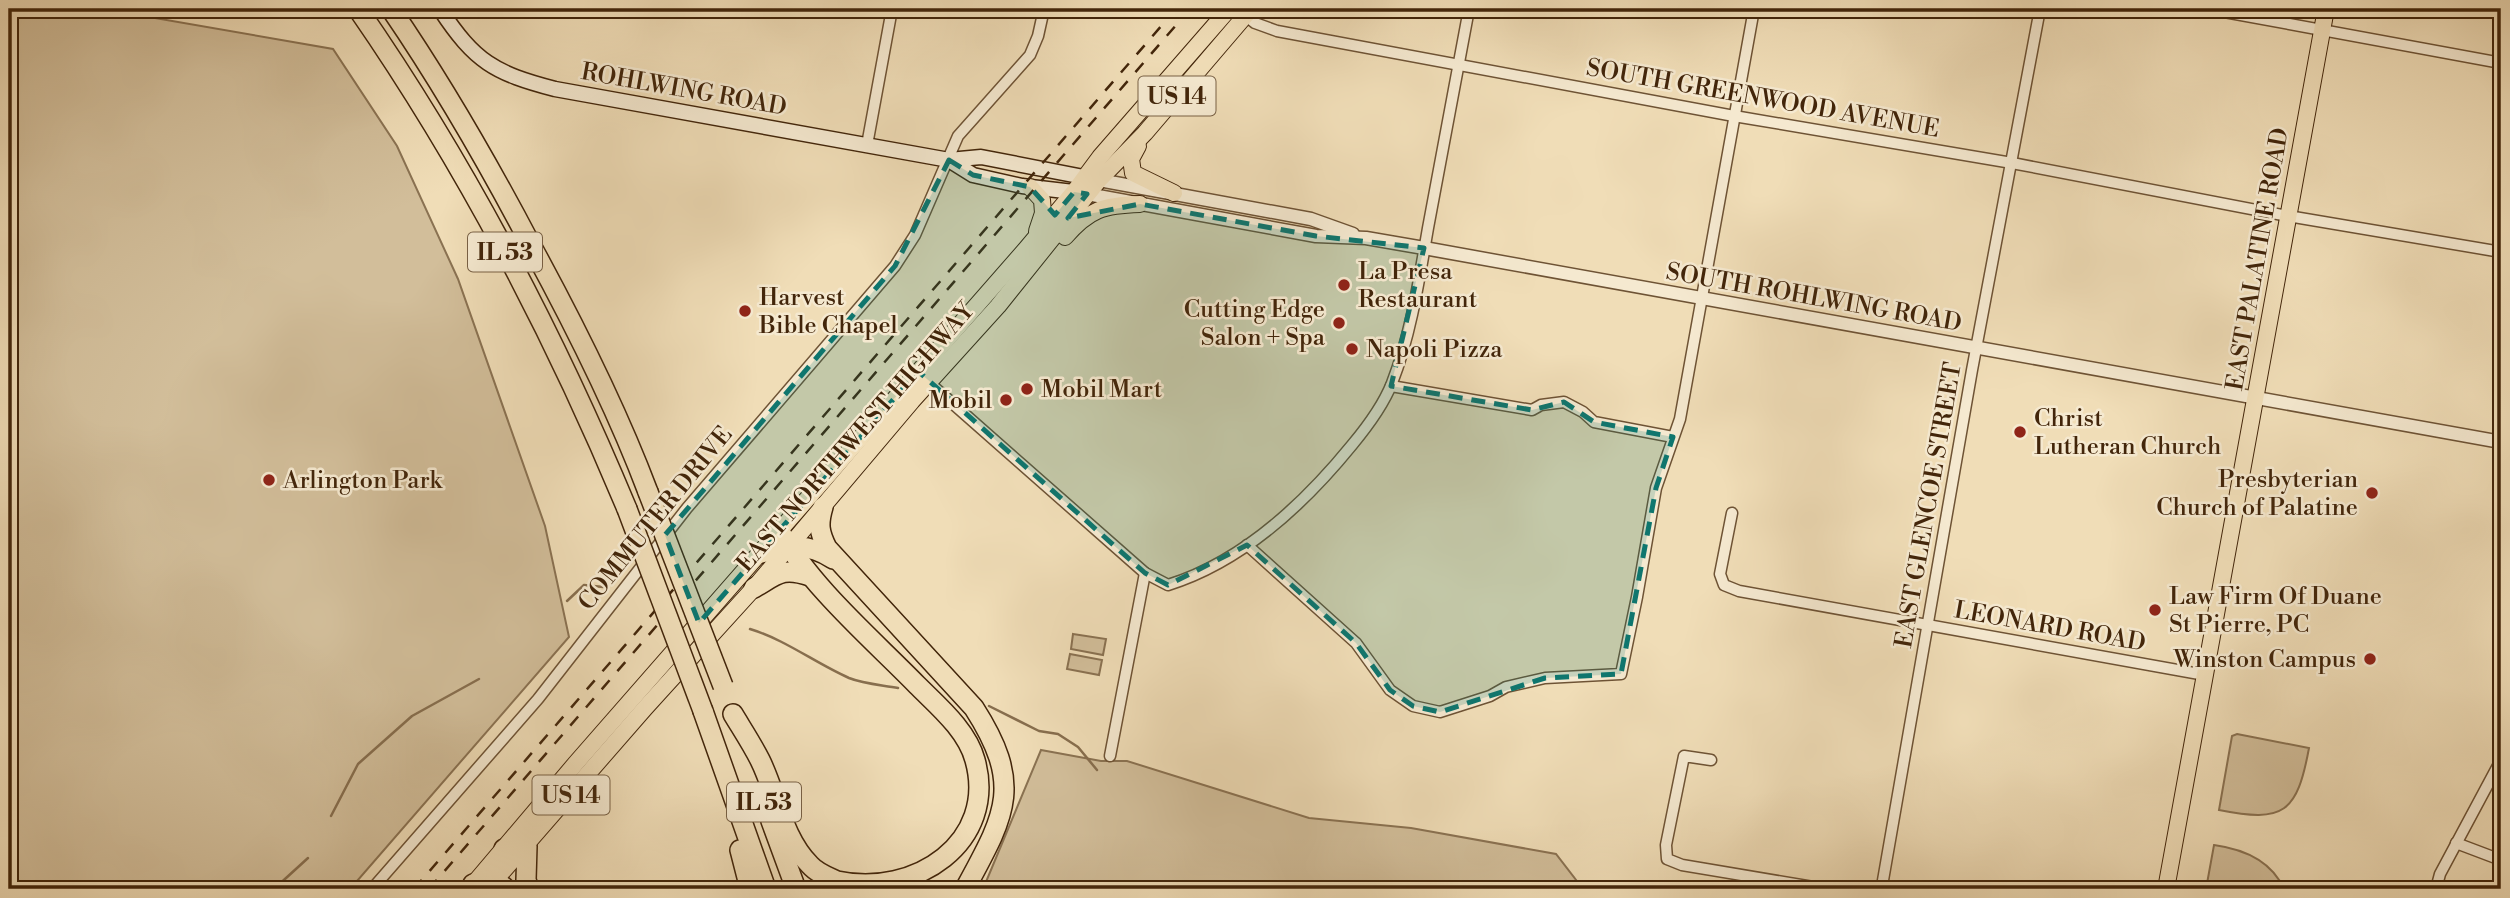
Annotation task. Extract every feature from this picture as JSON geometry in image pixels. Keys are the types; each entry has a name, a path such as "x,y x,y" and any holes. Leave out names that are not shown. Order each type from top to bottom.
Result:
{"highway":[{"name":"IL 53","path":"358,9 468,181 566,370 628,509 766,889"},
{"name":"IL 53","path":"391,9 491,171 542,265 623,427 723,686 796,889"},
{"path":"823,507 818,525 820,534 839,563 974,708 996,749 1002,767 1002,812 988,849 965,889"},
{"path":"784,538 814,548 839,563"},
{"path":"761,553 784,538"},
{"path":"733,714 760,760 788,831 810,865 822,874 859,889 897,888 930,874 948,860 964,842 974,818 978,776 975,759 964,737 810,576 784,538"},
{"path":"754,588 779,573 793,570 810,576"},
{"path":"713,744 750,889"},
{"path":"527,846 526,880 529,889"},
{"path":"488,887 504,849"}],"main road":[{"name":"ROHLWING ROAD","path":"440,9 472,52 486,64 516,79 555,89 949,160 981,157 1087,186"},
{"name":"EAST NORTHWEST HIGHWAY","path":"488,887 754,588 784,538 923,377 998,306 1087,186 1100,157 1229,9"},
{"name":"EAST PALATINE ROAD","path":"2166,889 2326,9"},
{"name":"EAST NORTHWEST HIGHWAY","path":"784,538 823,507 1026,249 1087,186 1144,133 1244,11"},
{"path":"1144,133 1131,159 1133,173 1174,193"},
{"name":"ROHLWING ROAD","path":"949,160 973,175 1030,187 1087,186"},
{"path":"1026,249 1041,223 1043,213 1042,200 1030,187"},
{"path":"998,306 1011,299 1083,218 1113,205 1140,204"},
{"name":"EAST NORTHWEST HIGHWAY","path":"504,849 584,753 761,553"}],"street":[{"path":"867,145 892,9"},
{"name":"COMMUTER DRIVE","path":"372,889 538,699 687,508 895,266 915,235 958,136 1030,55 1038,36 1044,9"},
{"path":"923,377 1146,573 1168,585 1191,578 1247,545 1317,486 1369,423 1391,386 1403,350 1469,9"},
{"path":"1247,545 1356,643 1390,690 1413,706 1440,712 1490,696 1506,687 1545,678 1621,674 1656,488 1680,419 1754,9"},
{"name":"EAST GLENCOE STREET","path":"1880,888 1929,626 1976,348 2040,9"},
{"path":"2208,9 2501,63"},
{"name":"SOUTH GREENWOOD AVENUE","path":"1244,11 1255,23 1277,31 1734,116 2012,163 2288,216 2501,252"},
{"name":"SOUTH ROHLWING ROAD","path":"1087,186 1174,193 1311,219 1366,239"},
{"name":"SOUTH ROHLWING ROAD","path":"1087,186 1140,204 1316,236 1366,239 1424,248 2501,442"},
{"path":"1391,386 1532,411 1541,405 1564,402 1583,412 1594,422 1673,437"},
{"name":"LEONARD ROAD","path":"1732,513 1720,574 1724,585 1739,591 2205,675"},
{"path":"1110,756 1146,573"},
{"path":"1712,760 1684,756 1666,845 1667,859 1682,865 1825,889"},
{"path":"2436,889 2440,874 2501,760"},
{"path":"2456,843 2501,860"}],"highlighted area":[{"path":"949,160 973,175 1030,187 1055,215 1074,192 1087,194 1068,218 1140,204 1316,236 1424,248 1391,386 1532,410 1564,402 1594,422 1673,437 1656,488 1621,674 1545,678 1440,712 1413,706 1390,690 1356,643 1247,545 1168,585 1145,573 918,371 699,623 665,535 895,266"}],"shaded area":[{"name":"Arlington Park","path":"9,9 103,9 333,49 397,146 458,279 545,526 569,637 357,881 354,889 9,889"},
{"path":"1073,634 1106,639 1103,655 1071,649"},
{"path":"1070,654 1102,660 1099,675 1067,669"},
{"path":"2237,734 2309,748 2299,787 2284,808 2259,815 2219,810 2232,736"},
{"path":"1041,750 1101,761 1127,761 1309,818 1411,828 1556,854 1583,889 983,889"},
{"path":"2214,845 2235,849 2264,863 2284,889 2206,889"}],"waterway":[{"path":"567,601 584,585 603,587"},
{"path":"750,629 776,639 849,678 898,688"},
{"path":"331,816 358,764 412,716 479,679"},
{"path":"989,706 1039,731 1058,734 1078,747 1097,770"},
{"path":"274,889 308,858"}],"railway":[{"path":"414,889 1176,9"},
{"path":"429,889 1190,9"}],"place":[{"name":"La Presa Restaurant","path":"1344,285"},
{"name":"Harvest Bible Chapel","path":"745,311"},
{"name":"Cutting Edge Salon + Spa","path":"1339,323"},
{"name":"Napoli Pizza","path":"1352,349"},
{"name":"Mobil Mart","path":"1027,389"},
{"name":"Mobil","path":"1006,400"},
{"name":"Christ Lutheran Church","path":"2020,432"},
{"name":"Arlington Park","path":"269,480"},
{"name":"Presbyterian Church of Palatine","path":"2372,493"},
{"name":"Law Firm Of Duane St Pierre, PC","path":"2155,610"},
{"name":"Winston Campus","path":"2370,659"}]}
